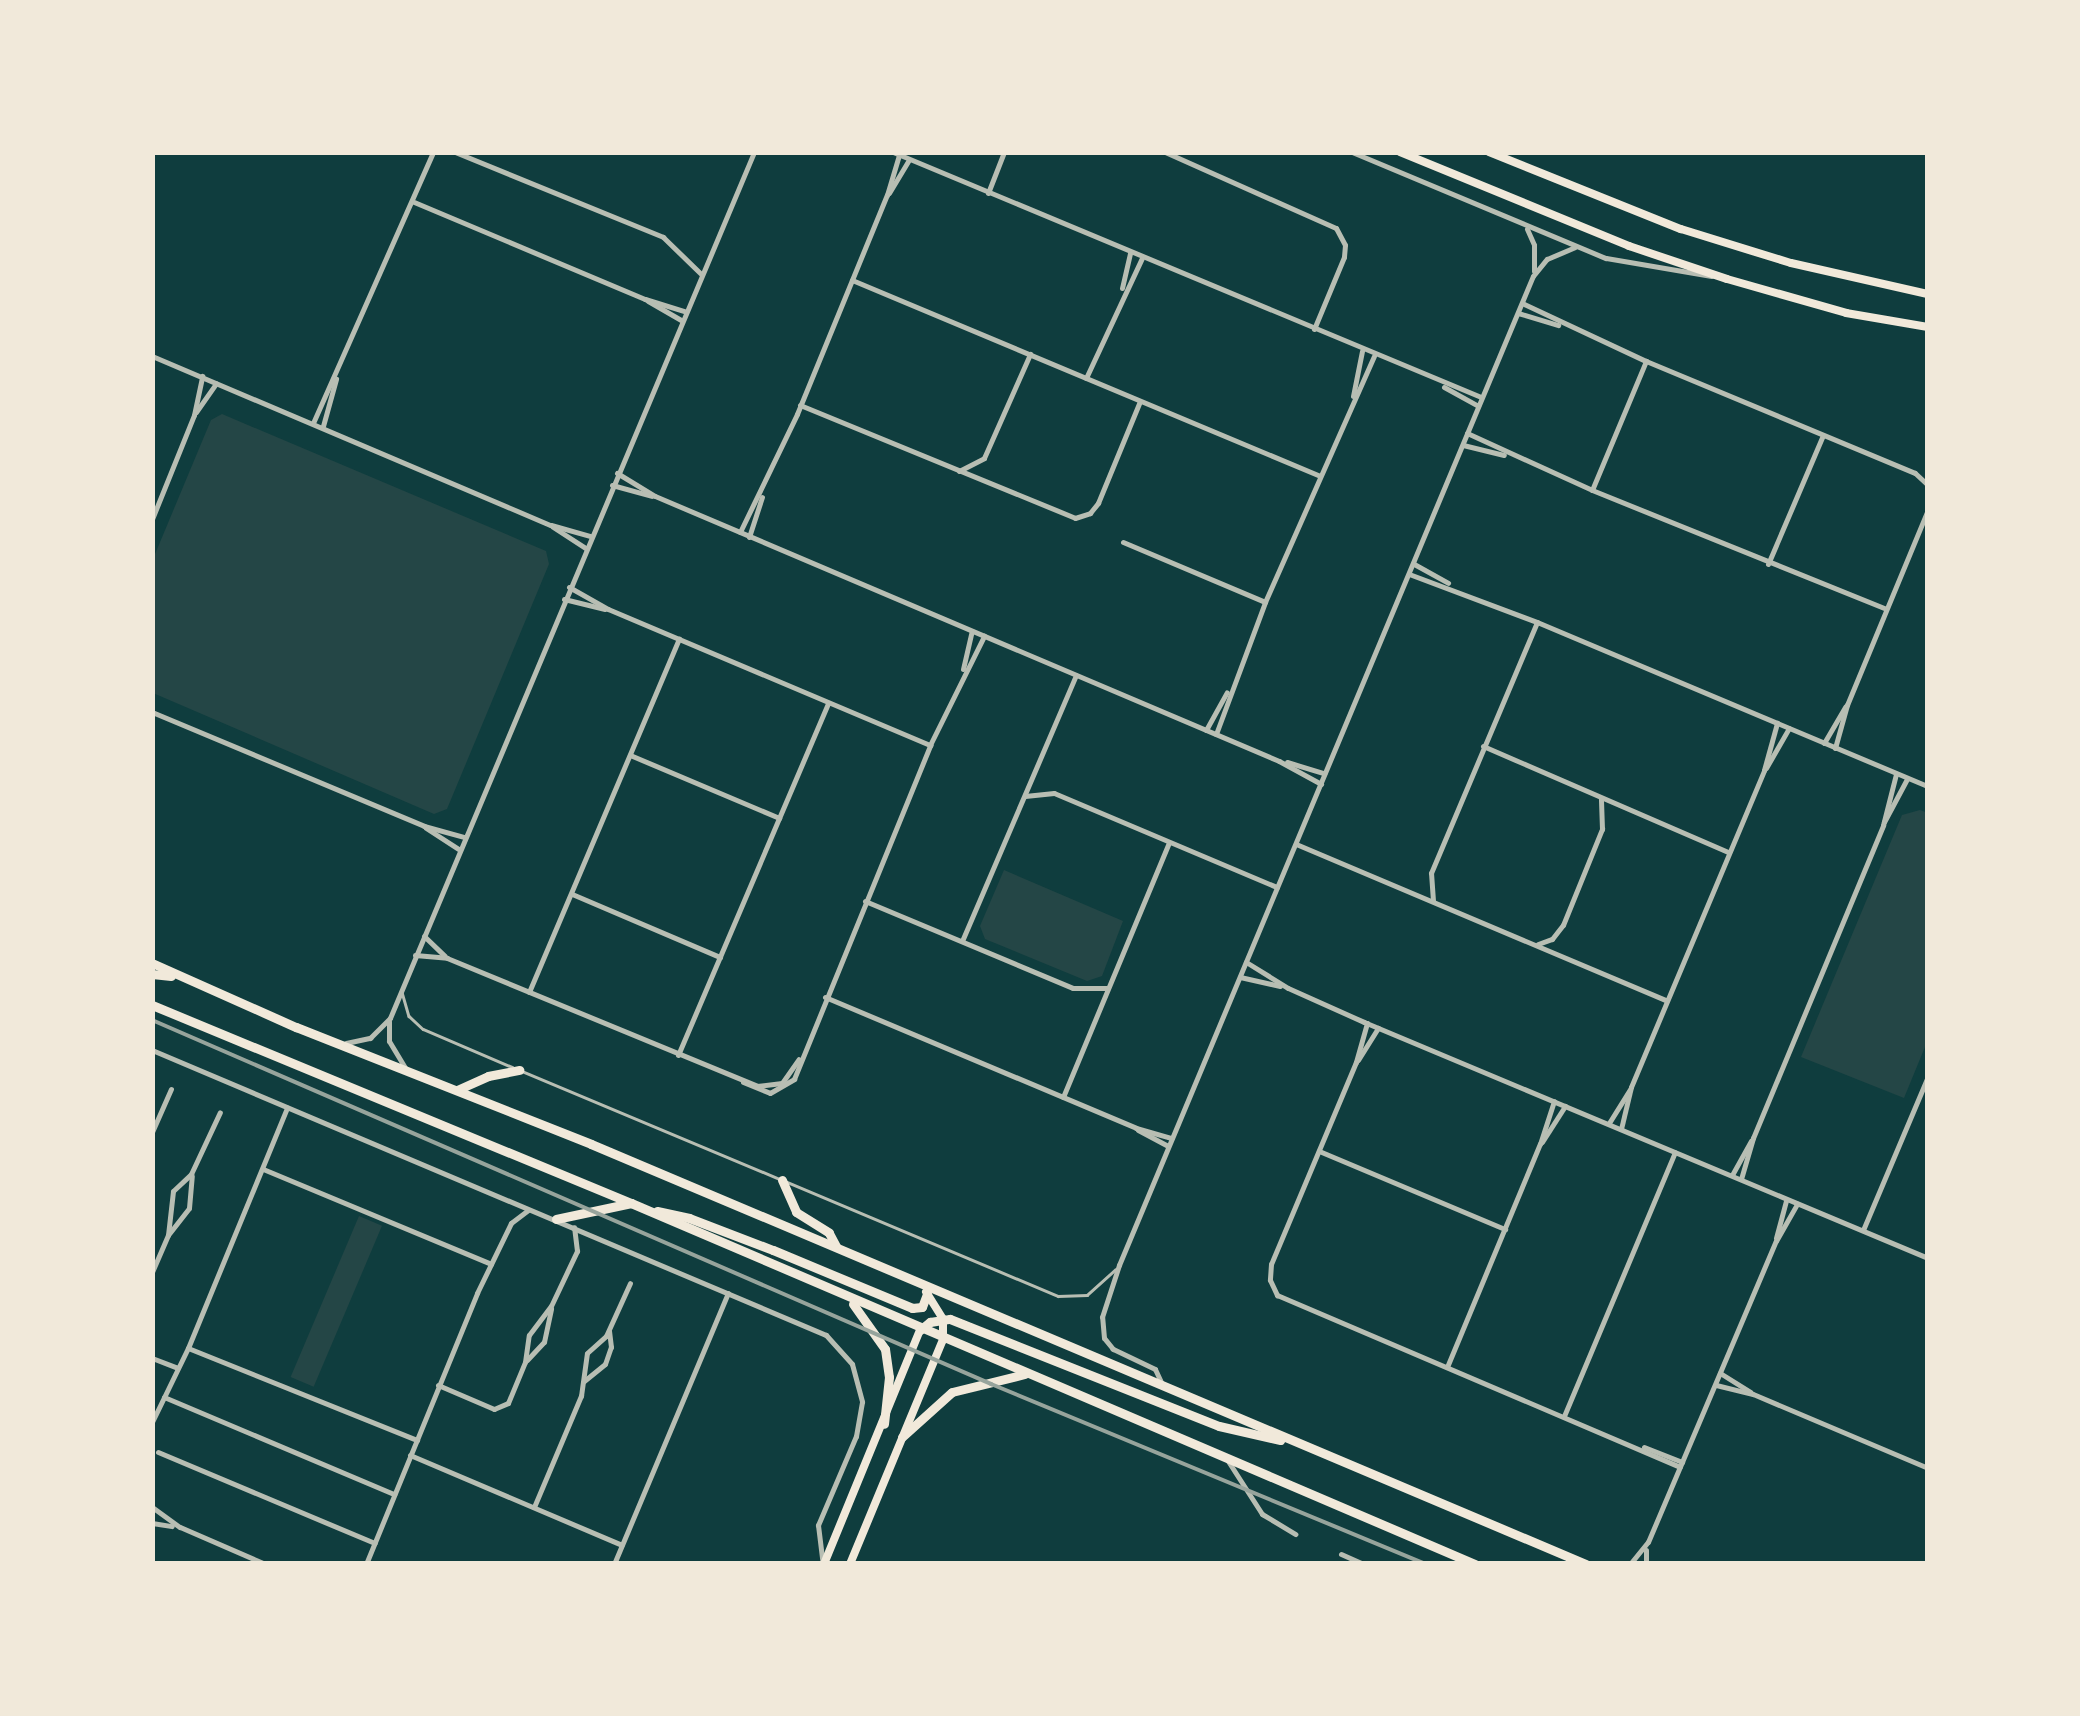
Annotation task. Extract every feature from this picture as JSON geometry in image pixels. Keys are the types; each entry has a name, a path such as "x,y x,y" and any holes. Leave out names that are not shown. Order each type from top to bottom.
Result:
{"main road":[{"path":"1400,152 1629,246 1727,279 1846,313 1928,327"},
{"path":"1489,152 1681,229 1792,263 1928,294"},
{"path":"152,963 836,1246 1586,1564"},
{"path":"152,974 179,976"},
{"path":"152,1005 631,1203 920,1330 1475,1564"},
{"path":"457,1090 488,1076 519,1070"},
{"path":"782,1180 796,1212 829,1233 836,1246"},
{"path":"556,1220 631,1203"},
{"path":"645,1209 720,1230 912,1308 922,1306 927,1294"},
{"path":"850,1564 944,1340 943,1319 918,1282"},
{"path":"848,1298 884,1349 889,1377 884,1424"},
{"path":"824,1564 920,1330 943,1319 975,1327 1219,1426 1297,1443"},
{"path":"902,1437 952,1392 1026,1374"}],"street":[{"path":"313,423 433,152"},
{"path":"455,152 664,237 691,260 700,274"},
{"path":"408,1071 390,1042 390,1018 754,152"},
{"path":"988,192 1004,152"},
{"path":"1165,152 1336,228 1345,244 1344,258 1314,330"},
{"path":"1352,152 1575,247 1618,261 1727,279"},
{"path":"888,196 896,154 1482,398"},
{"path":"749,537 762,494 852,280 888,196 910,159"},
{"path":"414,202 645,300 681,320"},
{"path":"1526,226 1534,245 1533,276"},
{"path":"1160,1385 1159,1373 1113,1349 1102,1331 1104,1310 1119,1265 1533,276 1546,260 1575,247"},
{"path":"1120,296 1130,253"},
{"path":"1086,378 1120,296 1142,258"},
{"path":"852,280 1320,476"},
{"path":"645,300 685,311"},
{"path":"1522,303 1646,361 1915,473 1928,486"},
{"path":"1518,312 1566,326"},
{"path":"1352,399 1362,351"},
{"path":"957,471 984,458 1030,354"},
{"path":"152,356 551,525 590,536"},
{"path":"1216,734 1229,690 1265,602 1374,356"},
{"path":"1592,490 1646,361"},
{"path":"152,519 194,415 202,376"},
{"path":"323,427 337,376"},
{"path":"194,415 216,382"},
{"path":"1437,382 1479,406"},
{"path":"800,405 1068,518 1085,516 1095,508 1140,401"},
{"path":"1468,433 1592,490 1886,609"},
{"path":"1768,564 1823,435"},
{"path":"1462,445 1512,456"},
{"path":"617,473 654,496"},
{"path":"612,485 654,496 740,532 1279,761 1321,784"},
{"path":"740,532 762,494"},
{"path":"1834,748 1847,705 1928,509"},
{"path":"551,525 586,548"},
{"path":"1123,542 1265,602"},
{"path":"1413,563 1454,588"},
{"path":"1408,574 1454,588 1928,786"},
{"path":"569,587 608,609 930,745"},
{"path":"564,599 608,609"},
{"path":"1433,902 1431,872 1537,622"},
{"path":"962,672 972,631"},
{"path":"415,955 447,958 743,1082 777,1086 801,1057 930,745 962,672 984,636"},
{"path":"529,992 679,640"},
{"path":"962,941 1076,675"},
{"path":"1206,730 1229,690"},
{"path":"678,1055 828,702"},
{"path":"1824,743 1847,705"},
{"path":"152,712 424,826 464,837"},
{"path":"1764,770 1777,723"},
{"path":"1621,1129 1632,1088 1666,1001 1764,770 1789,728"},
{"path":"1483,746 1729,852"},
{"path":"630,756 779,818"},
{"path":"1279,761 1325,773"},
{"path":"1882,825 1896,774"},
{"path":"1732,1175 1753,1138 1882,825 1908,778"},
{"path":"1025,796 1054,793 1278,887"},
{"path":"1535,945 1552,939 1563,925 1602,828 1601,797"},
{"path":"424,826 458,849"},
{"path":"1063,1097 1169,842"},
{"path":"1296,844 1666,1001"},
{"path":"572,894 720,958"},
{"path":"865,901 1079,990 1107,988"},
{"path":"423,935 447,958"},
{"path":"1246,962 1288,988 1378,1028 1928,1258"},
{"path":"1240,977 1288,988"},
{"path":"825,997 1136,1128 1172,1138"},
{"path":"338,1043 370,1038 390,1018"},
{"path":"1367,1023 1356,1062 1271,1264 1272,1288 1284,1300 1681,1464"},
{"path":"1356,1062 1378,1028"},
{"path":"152,1050 826,1334 846,1354 858,1380 860,1425 818,1526 824,1564"},
{"path":"1863,1230 1928,1076"},
{"path":"1608,1124 1632,1088"},
{"path":"152,1132 172,1089"},
{"path":"1446,1367 1540,1144 1554,1101"},
{"path":"1540,1144 1565,1106"},
{"path":"152,1422 188,1348 287,1108"},
{"path":"152,1272 168,1234 189,1208 192,1174 220,1112"},
{"path":"1136,1128 1168,1147"},
{"path":"1742,1179 1753,1138"},
{"path":"1319,1151 1505,1229"},
{"path":"1564,1416 1675,1152"},
{"path":"263,1169 491,1264"},
{"path":"168,1234 172,1191 192,1174"},
{"path":"1776,1241 1787,1199"},
{"path":"509,1201 511,1224"},
{"path":"1630,1564 1646,1547 1776,1241 1797,1204"},
{"path":"366,1564 491,1264 511,1224 530,1210"},
{"path":"438,1385 500,1409 508,1404 525,1362 530,1336 551,1306 578,1248 574,1227"},
{"path":"534,1508 584,1381 587,1353 609,1330 630,1283"},
{"path":"614,1564 728,1293"},
{"path":"525,1362 544,1342 551,1306"},
{"path":"584,1381 599,1371 608,1356 609,1330"},
{"path":"188,1348 417,1440"},
{"path":"152,1358 176,1368"},
{"path":"1720,1373 1753,1394 1928,1468"},
{"path":"1715,1385 1753,1394"},
{"path":"164,1397 394,1494"},
{"path":"158,1452 375,1543"},
{"path":"410,1455 622,1545"},
{"path":"1226,1459 1262,1514 1296,1534"},
{"path":"152,1507 180,1528"},
{"path":"152,1523 180,1528 265,1564"},
{"path":"1646,1547 1646,1564"},
{"path":"1341,1554 1364,1564"}],"lane":[{"path":"401,989 409,1016 422,1029 1058,1296 1080,1298 1094,1292 1119,1265"}],"shaded area":[{"path":"222,414 546,551 549,564 447,809 434,814 153,693 153,559 211,420"},
{"path":"1920,810 1928,813 1927,1042 1904,1098 1801,1057 1902,815"},
{"path":"1004,870 1123,921 1102,976 1087,981 985,939 980,926"},
{"path":"359,1216 382,1226 314,1387 291,1377"}],"railway":[{"path":"152,1020 991,1384 1425,1564"}]}
